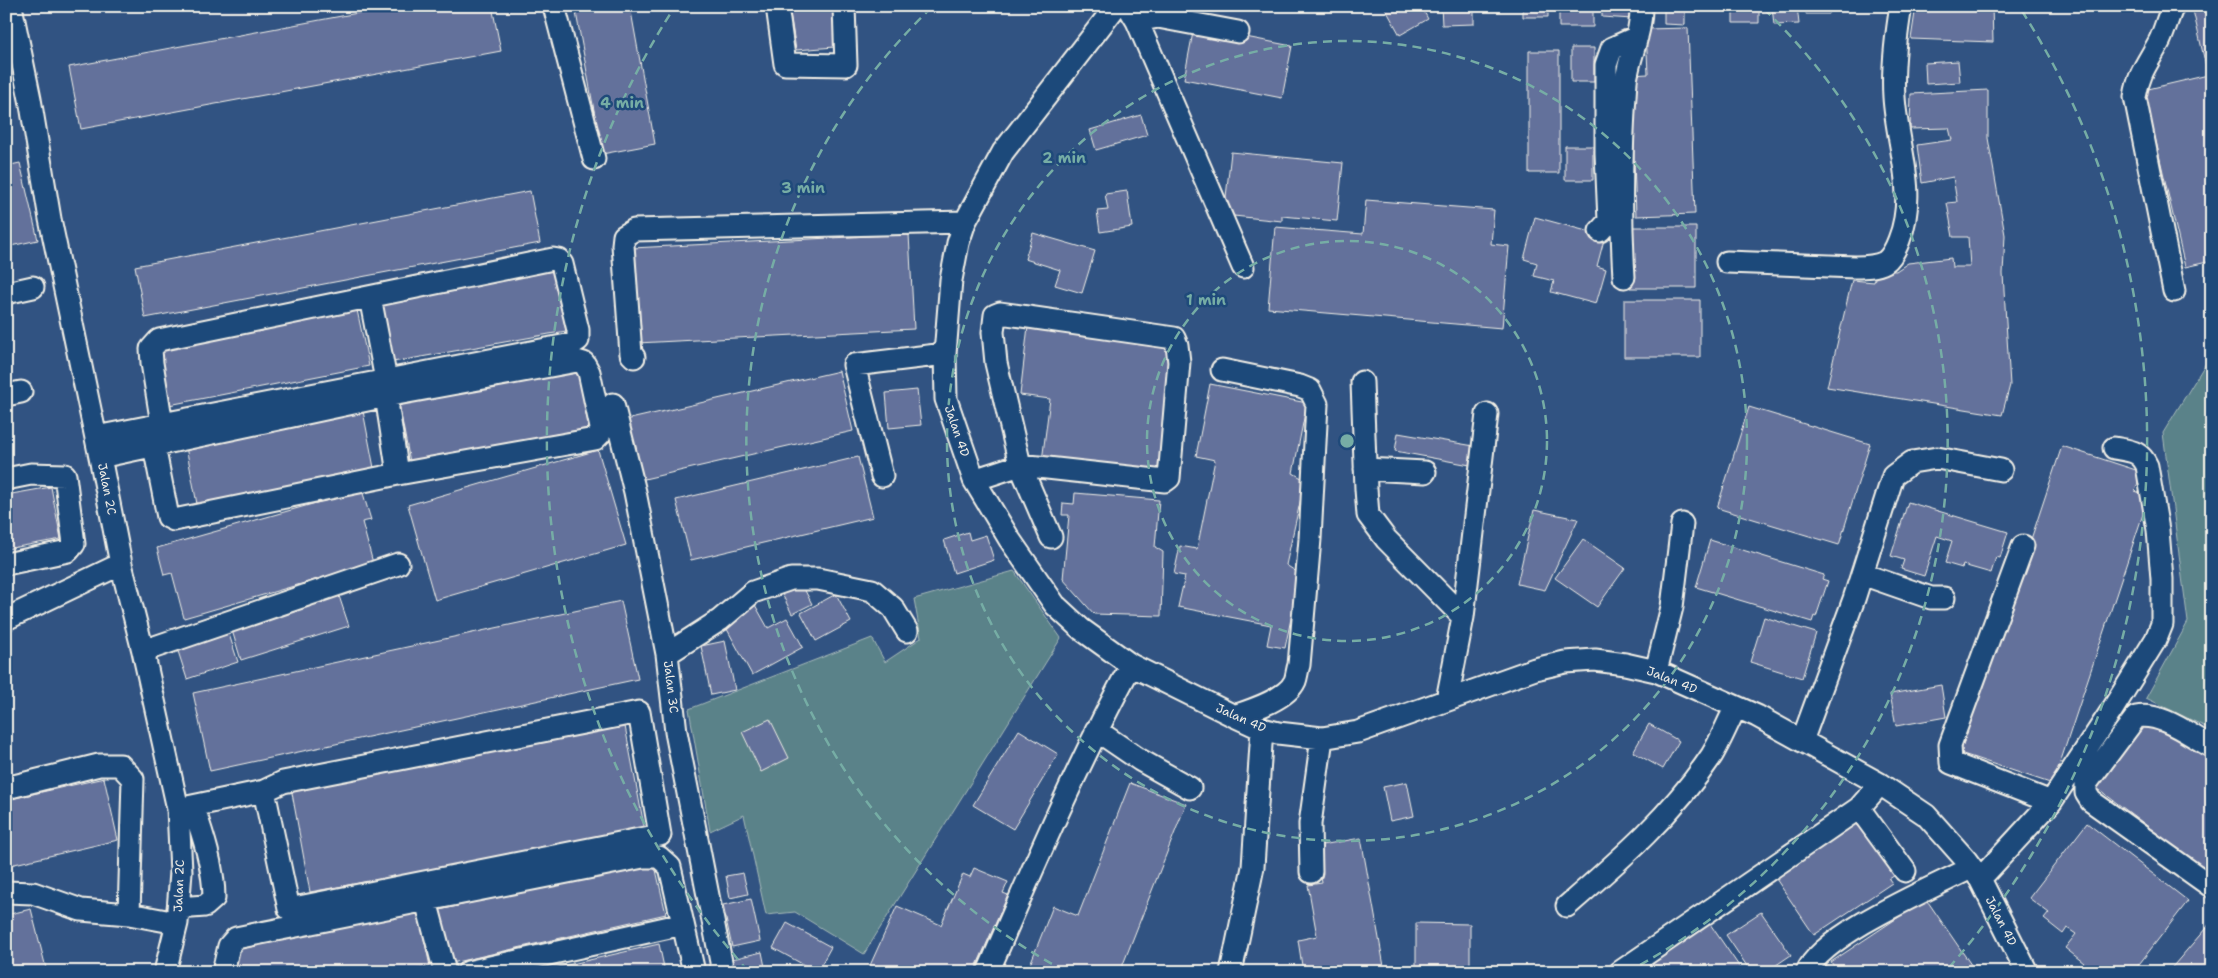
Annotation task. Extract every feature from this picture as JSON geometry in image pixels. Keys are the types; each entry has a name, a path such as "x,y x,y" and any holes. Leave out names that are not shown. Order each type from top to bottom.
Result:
{"street":[{"name":"Jalan 2C","path":"11,6 30,99 50,219 121,564 185,808 177,916 165,972"},
{"path":"554,6 594,159"},
{"path":"776,6 785,64 846,65 844,6"},
{"name":"Jalan 4D","path":"1116,6 1003,152 965,222 958,243 952,280 945,354 946,399 974,480 1010,540 1055,605 1081,629 1131,665 1262,729 1278,733 1322,738 1358,732 1535,669 1565,662 1595,660 1656,671 1736,707 1802,741 1880,784 1926,815 1976,874 2027,972"},
{"path":"1624,278 1620,216 1626,79 1642,18 1641,6"},
{"path":"1726,262 1872,266 1885,262 1895,251 1908,211 1908,192 1894,99 1893,71 1900,6"},
{"path":"2173,6 2160,40 2148,57 2138,80 2136,97 2174,291"},
{"path":"1132,14 1238,32"},
{"path":"1132,14 1243,267"},
{"path":"1600,231 1609,221 1606,153 1606,65 1612,48 1637,37"},
{"path":"634,357 631,354 630,348 622,244 624,236 634,230 965,222"},
{"path":"98,447 154,446 572,344 578,340 578,330 562,264 559,260 553,259 158,340 151,348 162,424"},
{"path":"6,293 33,287"},
{"path":"370,297 386,388 398,474"},
{"path":"974,480 1020,465 1165,481 1169,478 1179,362 1178,345 1174,338 1000,313 995,315 993,332 996,363 1020,465 1051,537"},
{"path":"882,476 854,364 945,354"},
{"path":"98,447 162,424 386,388 577,361 584,364 589,372 601,428 600,434 595,439 398,474 174,520 168,517 154,446"},
{"path":"1222,370 1300,386 1310,390 1317,404 1310,538 1299,666 1295,681 1288,690 1265,704 1234,716"},
{"path":"1362,382 1368,515 1386,539 1463,616"},
{"name":"Jalan 3C","path":"613,404 635,492 667,654 676,732 723,972"},
{"path":"1447,700 1463,616 1487,414"},
{"path":"1807,972 1810,963 1846,933 1976,874 2051,802 2156,639 2162,624 2163,607 2158,530 2147,466 2143,457 2133,452 2114,448"},
{"path":"1802,741 1862,574 1892,476 1912,462 1937,458 2001,470"},
{"path":"1365,469 1425,472"},
{"path":"6,479 31,474 65,475 74,544 68,551 6,564"},
{"path":"1656,671 1672,607 1682,524"},
{"path":"2023,546 1950,745 1951,763 2051,802"},
{"path":"6,619 121,564"},
{"path":"143,651 398,564"},
{"path":"1862,574 1931,598 1944,598"},
{"path":"667,654 720,620 753,592 791,580 818,579 872,590 893,608 907,632"},
{"path":"988,972 1055,818 1096,730 1131,665"},
{"path":"1567,906 1636,846 1686,790 1713,753 1736,707"},
{"path":"6,892 33,892 81,910 177,916 205,906 214,898 214,888 201,830 185,808 264,791 282,782 639,712 660,835 289,909 264,791"},
{"path":"2212,747 2158,717 2144,715 2136,717 2086,784 2086,793 2091,801 2212,887"},
{"path":"1232,972 1253,866 1262,729"},
{"path":"1096,730 1140,760 1190,788"},
{"path":"1312,872 1310,824 1322,738"},
{"path":"6,788 99,765 120,765 133,779 129,914"},
{"path":"1620,972 1859,808 1880,784"},
{"path":"1859,808 1905,871"},
{"path":"223,972 229,946 236,938 643,857 659,857 670,866 694,972"},
{"path":"426,900 445,972"},
{"path":"468,972 683,924"}],"green space":[{"path":"2212,353 2212,730 2146,698 2188,622 2163,433"},
{"path":"1014,571 1061,638 864,954 795,912 766,915 744,815 710,831 689,709 872,638 885,662 921,638 914,599"}],"building":[{"path":"395,6 492,6 501,51 81,129 69,67"},
{"path":"630,6 655,144 602,154 575,7"},
{"path":"789,6 834,6 835,47 796,50"},
{"path":"1384,6 1421,6 1428,19 1400,35"},
{"path":"1441,6 1474,6 1474,24 1442,25"},
{"path":"1523,6 1548,6 1548,17 1523,17"},
{"path":"1559,6 1593,6 1593,27 1559,27"},
{"path":"1602,6 1633,6 1632,19 1602,17"},
{"path":"1664,6 1685,6 1685,25 1664,24"},
{"path":"1690,6 1724,6 1723,9 1690,8"},
{"path":"1733,6 1759,6 1759,23 1733,23"},
{"path":"1772,6 1797,6 1799,24 1774,25"},
{"path":"1806,6 1833,6 1829,14 1806,14"},
{"path":"1916,6 1992,6 1993,42 1911,39"},
{"path":"2192,6 2212,6 2212,261 2185,267 2144,90 2208,75"},
{"path":"1194,27 1292,46 1282,98 1184,79"},
{"path":"1688,28 1695,214 1636,216 1631,75 1648,74 1646,29"},
{"path":"1571,48 1594,48 1594,82 1571,82"},
{"path":"1529,51 1559,51 1559,173 1529,173"},
{"path":"1958,61 1960,82 1926,84 1925,63"},
{"path":"1988,90 1988,138 2005,235 2003,274 2010,385 2002,415 1827,387 1852,280 1874,282 1877,270 1896,271 1908,263 1951,258 1952,267 1970,267 1968,237 1953,237 1947,203 1957,202 1953,177 1922,183 1917,145 1952,140 1949,128 1910,129 1911,94"},
{"path":"1141,115 1147,135 1096,150 1090,130"},
{"path":"1565,146 1593,146 1593,180 1565,180"},
{"path":"1231,152 1343,163 1337,221 1282,216 1282,221 1224,215"},
{"path":"20,163 38,240 6,247 6,166"},
{"path":"530,191 540,243 145,318 135,266"},
{"path":"1127,191 1132,227 1100,232 1097,211 1108,210 1105,194"},
{"path":"1366,200 1494,210 1491,244 1509,246 1502,328 1268,308 1275,227 1363,234"},
{"path":"1535,217 1605,236 1597,266 1606,269 1596,304 1551,292 1554,281 1534,276 1537,263 1524,259"},
{"path":"1630,227 1696,227 1696,288 1630,288"},
{"path":"1033,233 1095,251 1082,293 1055,285 1060,270 1025,259"},
{"path":"909,234 914,329 637,343 632,248"},
{"path":"554,270 566,331 393,362 382,301"},
{"path":"1624,300 1700,300 1700,357 1624,357"},
{"path":"357,310 369,366 169,405 157,349"},
{"path":"1028,326 1173,343 1158,475 1042,461 1050,399 1020,395"},
{"path":"578,370 589,428 410,462 399,404"},
{"path":"839,371 853,431 640,480 626,420"},
{"path":"1210,384 1307,403 1293,473 1305,480 1286,565 1300,574 1285,648 1267,645 1271,625 1178,607 1185,576 1174,574 1180,546 1197,549 1215,460 1196,456"},
{"path":"917,390 921,425 889,428 886,393"},
{"path":"1749,407 1870,444 1839,545 1717,508"},
{"path":"363,411 374,468 197,504 186,447"},
{"path":"1398,433 1474,446 1470,465 1395,451"},
{"path":"2062,446 2142,472 2135,491 2149,496 2053,784 1960,753"},
{"path":"598,450 626,545 435,600 408,505"},
{"path":"858,457 873,517 691,560 676,500"},
{"path":"51,487 61,539 6,549 6,495"},
{"path":"362,490 371,520 362,522 373,563 184,618 172,573 164,575 157,548"},
{"path":"1075,493 1159,500 1155,547 1163,552 1161,616 1094,614 1063,579 1069,515 1062,515 1063,503 1074,504"},
{"path":"1908,502 2008,532 2000,558 1996,557 1991,573 1963,565 1962,568 1945,563 1952,541 1937,536 1924,576 1901,569 1904,560 1891,556"},
{"path":"1534,510 1578,519 1545,590 1517,584"},
{"path":"968,532 970,540 986,535 994,560 954,573 944,540"},
{"path":"1583,539 1625,568 1597,607 1555,578"},
{"path":"1710,540 1824,575 1822,579 1828,581 1816,617 1814,616 1812,622 1696,587"},
{"path":"800,581 812,604 792,614 780,590"},
{"path":"338,593 349,626 241,660 231,627"},
{"path":"836,594 851,622 816,641 801,613"},
{"path":"621,601 638,679 210,771 193,693"},
{"path":"754,603 768,628 787,618 803,647 752,675 722,620"},
{"path":"1764,617 1816,633 1802,678 1750,662"},
{"path":"227,628 238,662 187,679 176,645"},
{"path":"725,641 735,690 711,695 701,646"},
{"path":"1941,685 1946,717 1896,726 1890,694"},
{"path":"770,719 789,758 761,772 742,732"},
{"path":"2144,719 2212,756 2212,875 2093,785"},
{"path":"624,721 645,831 310,892 290,782"},
{"path":"1649,724 1679,741 1663,769 1633,752"},
{"path":"1019,730 1058,754 1013,829 973,805"},
{"path":"104,778 118,840 6,866 6,800"},
{"path":"1407,782 1414,816 1390,821 1383,787"},
{"path":"1130,783 1186,804 1120,972 1027,972 1053,906 1078,916"},
{"path":"1855,823 1859,828 1864,825 1897,874 1889,879 1892,883 1814,935 1774,876"},
{"path":"2087,823 2188,901 2133,972 2086,972 2081,967 2084,963 2065,948 2076,934 2067,928 2063,934 2044,919 2049,913 2029,898"},
{"path":"1361,838 1385,972 1303,972 1298,940 1317,936 1308,885 1322,883 1316,846"},
{"path":"654,861 666,914 452,963 440,910"},
{"path":"974,868 1008,882 1003,893 1008,895 974,972 867,972 897,906 941,925 963,874 970,877"},
{"path":"743,873 748,894 730,898 726,876"},
{"path":"751,899 760,941 732,947 723,905"},
{"path":"1926,899 1976,972 1838,972 1831,962"},
{"path":"417,907 430,966 407,972 232,972 237,948"},
{"path":"31,909 47,972 6,972 6,915"},
{"path":"1761,912 1791,955 1766,972 1751,972 1726,935"},
{"path":"1708,921 1743,972 1645,972 1648,970 1644,964"},
{"path":"2212,921 2212,972 2168,972"},
{"path":"787,923 831,947 817,972 773,948"},
{"path":"1416,923 1470,924 1470,969 1458,969 1458,972 1429,972 1429,967 1416,967"},
{"path":"659,944 665,972 537,972"},
{"path":"762,952 766,972 735,972 732,959"}]}
